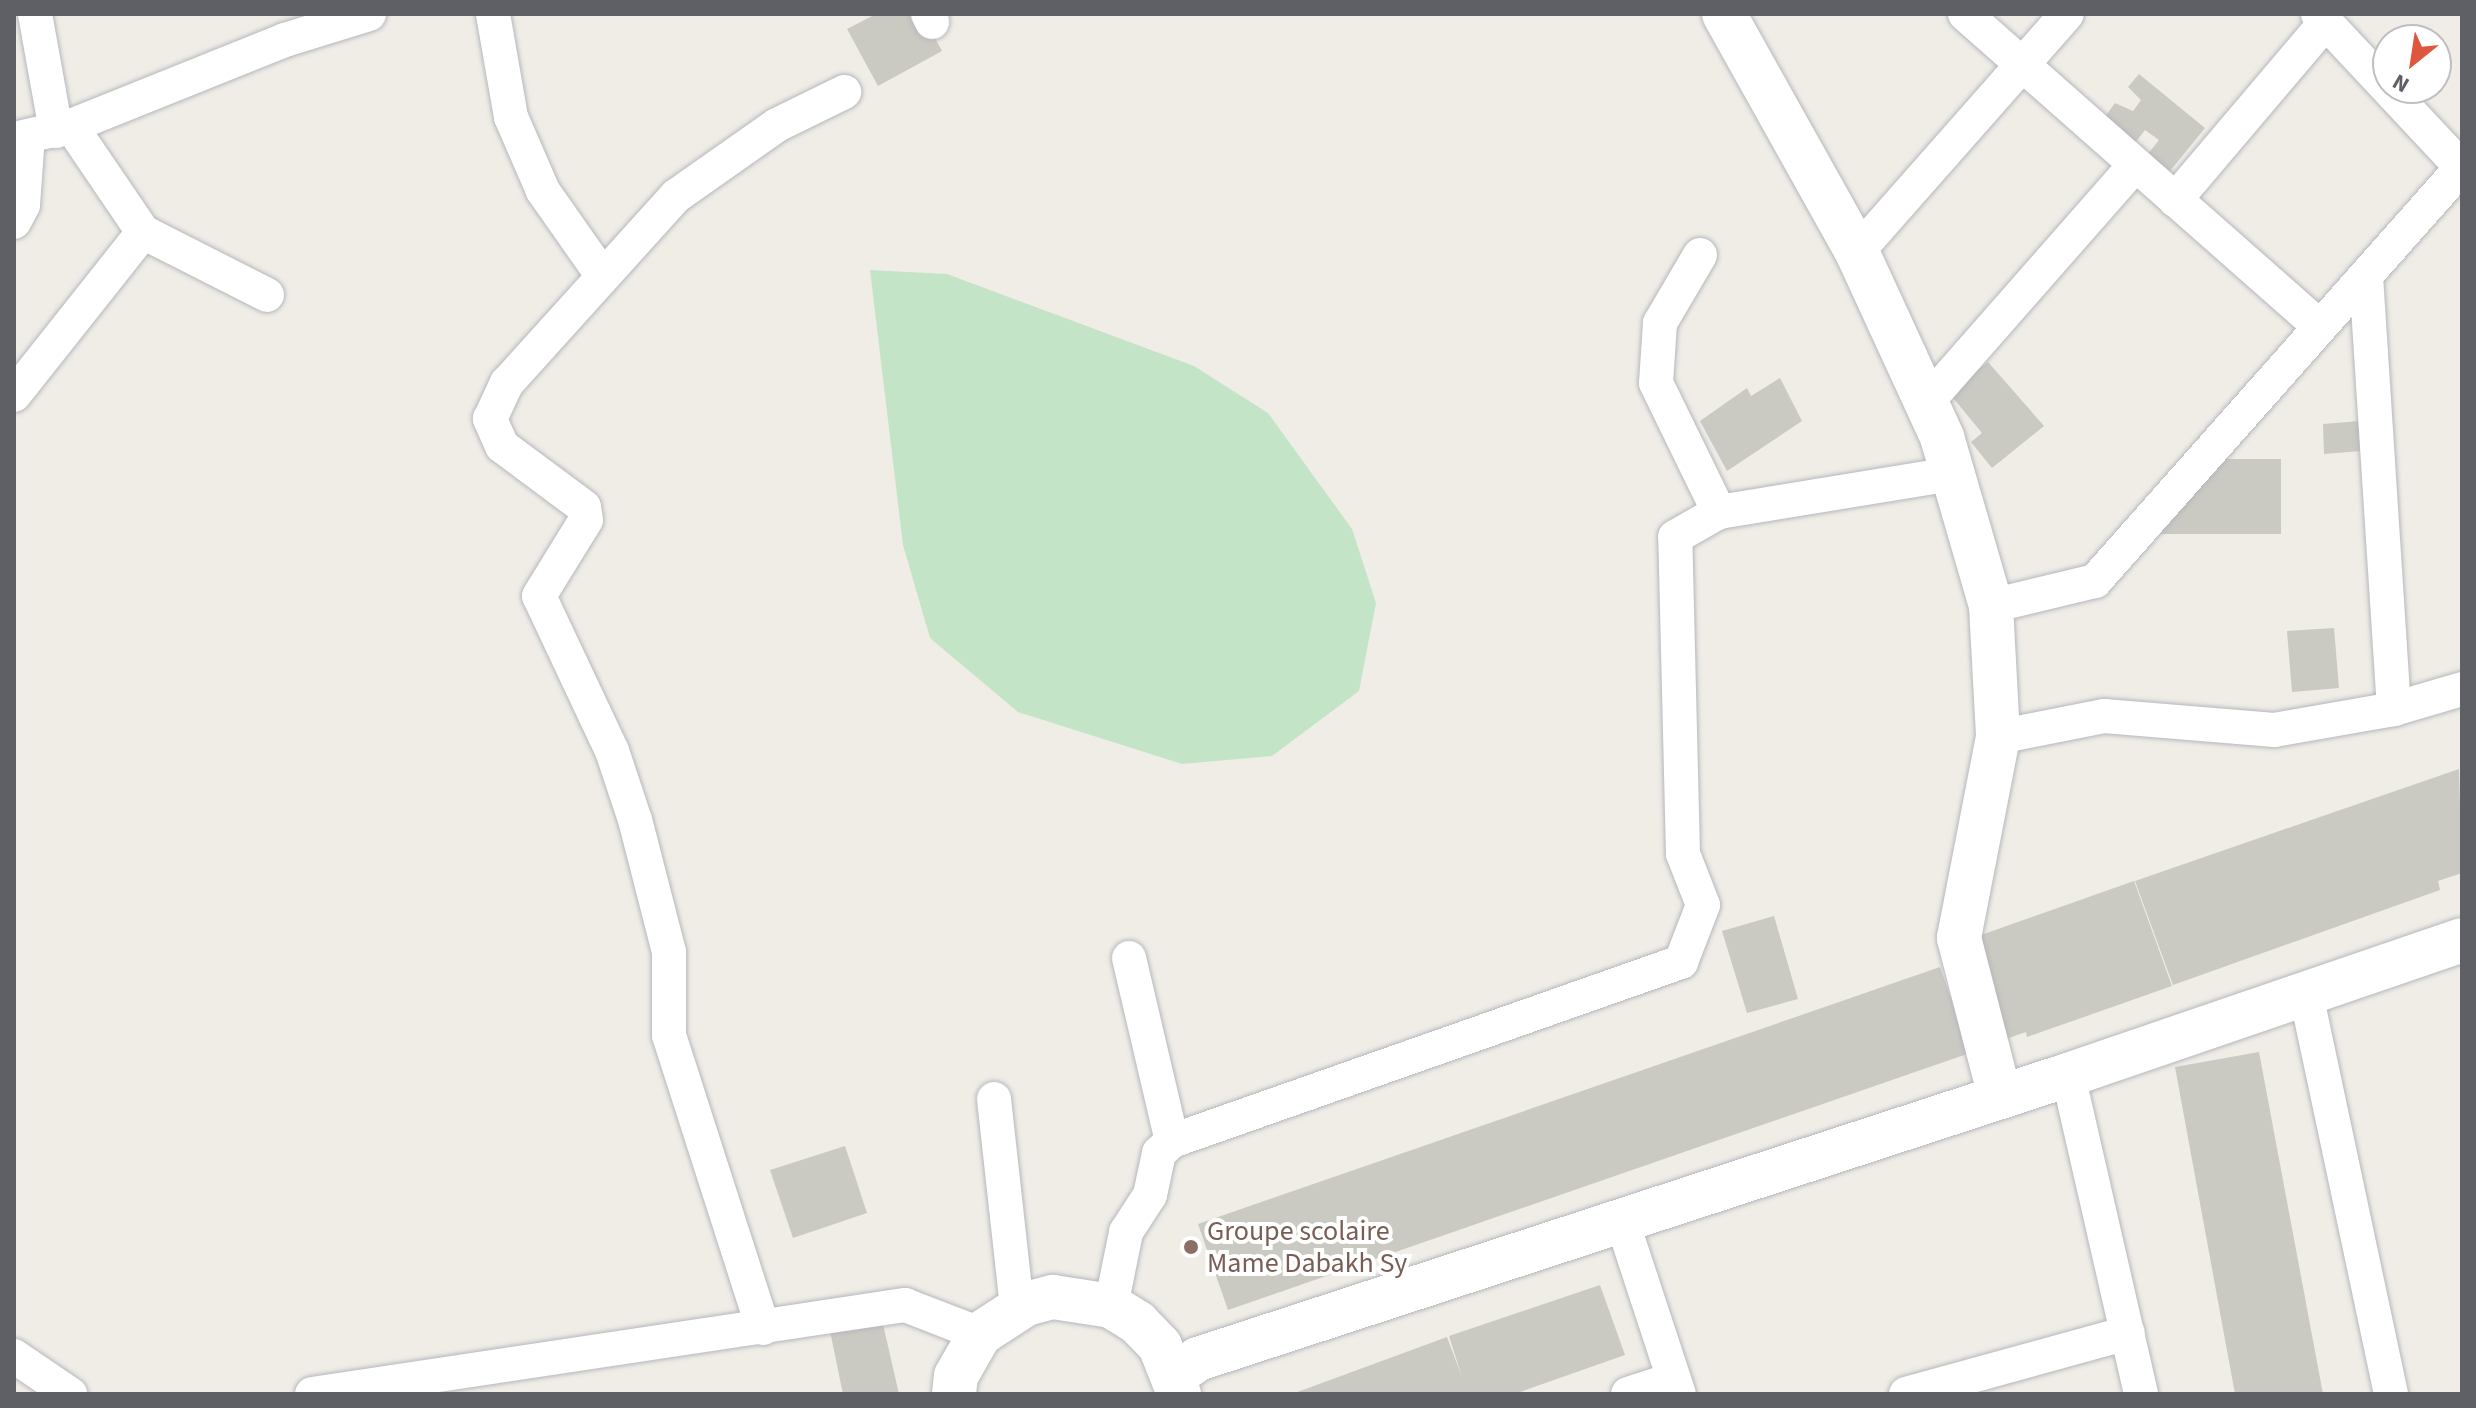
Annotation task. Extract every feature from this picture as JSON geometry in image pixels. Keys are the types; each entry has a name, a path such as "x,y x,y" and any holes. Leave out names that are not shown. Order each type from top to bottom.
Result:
{"street":[{"path":"14,222 23,205 42,133 35,14"},
{"path":"42,133 283,27 369,14"},
{"path":"493,14 511,117 543,191 602,275"},
{"path":"1724,14 1857,252 1926,403 1952,474 1991,606 1998,737 1959,938 2000,1097"},
{"path":"1965,14 2020,67 2320,327"},
{"path":"1857,252 2067,14"},
{"path":"1991,606 2095,581 2462,167 2322,18 2175,200"},
{"path":"763,1328 669,1036 669,952 635,820 612,751 539,596 586,520 584,507 502,446 490,419 507,383 676,196 777,125 844,92"},
{"path":"42,133 143,232 267,295"},
{"path":"1926,403 2134,166"},
{"path":"14,395 143,232"},
{"path":"1700,255 1660,323 1656,383 1719,512"},
{"path":"2366,276 2394,709"},
{"path":"1111,1306 1126,1232 1150,1195 1159,1153 1172,1141 1681,962 1703,905 1683,854 1672,567 1675,537 1719,512 1952,474"},
{"path":"1998,737 2104,716 2274,730 2394,709 2462,689"},
{"path":"954,1394 956,1376 980,1334 1017,1308 1053,1297 1111,1306 1138,1323 1160,1346 1177,1385 1198,1359 2068,1075 2462,940"},
{"path":"1129,958 1172,1141"},
{"path":"2306,994 2391,1394"},
{"path":"2068,1075 2141,1394"},
{"path":"994,1099 1017,1308"},
{"path":"1622,1221 1676,1387 1628,1394"},
{"path":"312,1394 905,1305 980,1334"},
{"path":"1906,1394 2128,1333"},
{"path":"14,1356 70,1394"}],"green space":[{"path":"870,270 947,274 1194,366 1268,413 1352,529 1376,603 1359,691 1272,756 1182,764 1018,712 930,638 903,545"}],"building":[{"path":"876,14 922,14 942,51 878,86 847,29"},
{"path":"2139,74 2205,128 2170,171 2148,154 2159,140 2145,130 2135,143 2104,118 2115,103 2133,111 2141,100 2128,87"},
{"path":"1988,362 2044,426 1992,468 1971,442 1982,433 1949,393"},
{"path":"1780,378 1802,421 1727,471 1700,421 1747,388 1751,396"},
{"path":"2372,420 2374,450 2324,454 2323,424"},
{"path":"2219,459 2281,459 2281,534 2148,534"},
{"path":"2334,628 2339,688 2292,692 2287,631"},
{"path":"2459,769 2462,873 2438,881 2440,890 2173,985 2135,881"},
{"path":"2134,881 2172,986 2027,1037 2026,1032 2003,1040 1967,940"},
{"path":"1774,916 1798,999 1747,1013 1722,931"},
{"path":"1940,967 1970,1053 1228,1310 1198,1224"},
{"path":"2259,1052 2323,1394 2235,1394 2175,1067"},
{"path":"845,1146 867,1213 793,1238 770,1170"},
{"path":"1600,1285 1625,1355 1520,1392 1292,1394 1447,1337 1462,1377 1449,1336"},
{"path":"882,1320 899,1394 843,1394 830,1331"}],"place":[{"name":"Groupe scolaire Mame Dabakh Sy","path":"1191,1247"}]}
